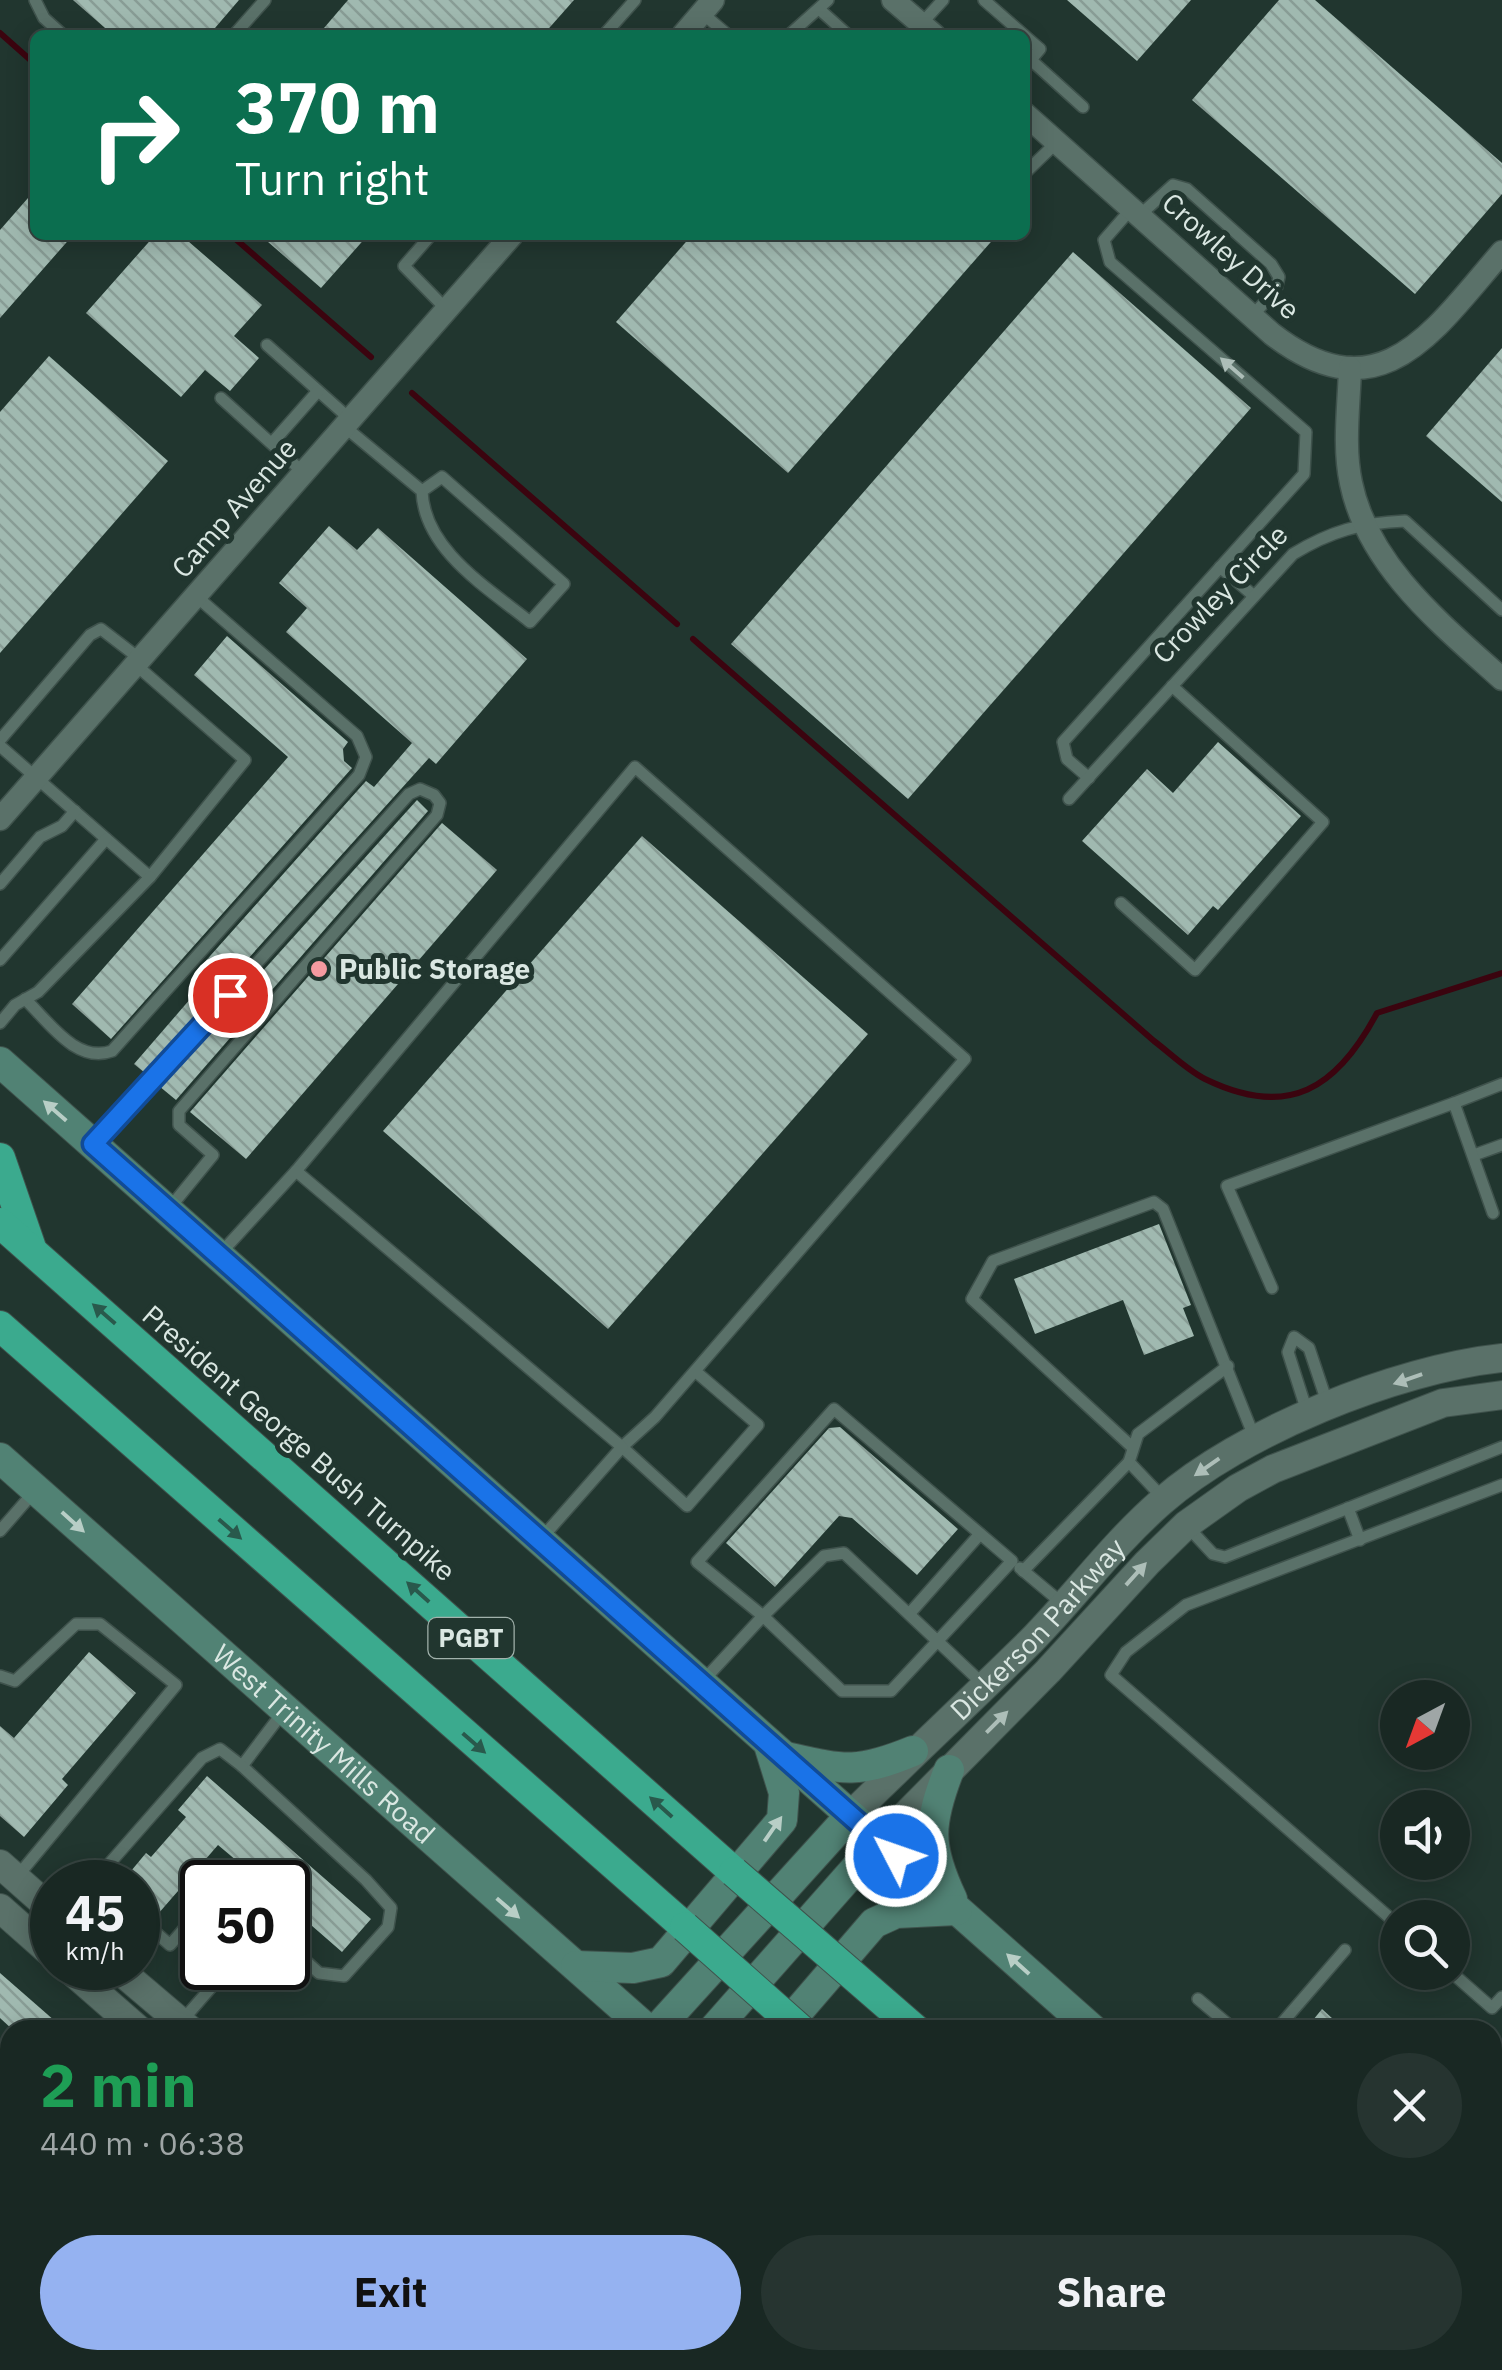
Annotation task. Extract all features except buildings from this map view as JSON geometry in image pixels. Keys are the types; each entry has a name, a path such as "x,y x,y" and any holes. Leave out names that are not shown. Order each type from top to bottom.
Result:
{"highway":[{"path":"0,1158 32,1251"},
{"name":"President George Bush Turnpike","path":"0,1222 905,2020"},
{"name":"PGBT","path":"0,1326 791,2020"}],"main road":[{"path":"0,1062 1082,2020"},
{"name":"West Trinity Mills Road","path":"0,1458 283,1712 637,2020"},
{"path":"776,1751 840,1769 870,1769 913,1751"},
{"path":"605,2020 584,1973 660,1962 782,1820 784,1793 776,1751"},
{"path":"949,1770 931,1828 935,1863 957,1910"},
{"name":"Dickerson Parkway","path":"665,2020 850,1816"},
{"name":"Dickerson Parkway","path":"722,2020 879,1842"},
{"path":"791,2020 874,1923 896,1914 957,1910"}],"street":[{"path":"893,0 928,30"},
{"path":"687,30 708,6"},
{"name":"Crowley Drive","path":"1030,118 1297,354 1322,364 1350,368 1401,358 1429,335 1502,252"},
{"name":"Camp Avenue","path":"0,819 508,240"},
{"path":"1350,368 1348,454 1362,522 1420,606 1502,679"},
{"name":"Dickerson Parkway","path":"850,1816 984,1685 1164,1499 1255,1439 1318,1412 1433,1371 1502,1358"},
{"name":"Dickerson Parkway","path":"879,1842 1186,1526 1273,1469 1443,1403 1502,1395"},
{"path":"1318,1412 1338,1443"},
{"path":"1255,1439 1273,1469"},
{"path":"1164,1499 1186,1526"},
{"path":"4,1918 30,1938"},
{"path":"93,1990 128,2020"},
{"path":"143,1990 178,2020"}],"lane":[{"path":"35,0 44,18 57,30"},
{"path":"238,30 265,0"},
{"path":"608,30 634,0"},
{"path":"928,30 944,0"},
{"path":"984,0 1017,30"},
{"path":"795,30 824,5 844,30"},
{"path":"708,6 725,30"},
{"path":"1030,41 1040,50 1030,62"},
{"path":"1030,66 1084,107"},
{"path":"1030,169 1057,142"},
{"path":"1089,778 1067,759 1063,742 1304,474 1306,432 1110,262 1104,240 1161,192 1173,185 1187,189 1271,264 1279,277 1276,290 1252,316"},
{"path":"427,240 404,266 447,310"},
{"path":"267,346 422,491 429,530 465,568 530,622 564,584 442,477 422,491"},
{"path":"272,444 318,390"},
{"path":"221,398 304,472"},
{"path":"1362,522 1405,521 1502,610"},
{"name":"Crowley Circle","path":"1070,799 1293,554 1329,532 1362,522"},
{"path":"1220,567 1254,596"},
{"path":"25,999 74,1047 99,1056 112,1052 359,775 366,758 357,736 196,596"},
{"path":"0,1022 38,992 150,877 245,760 101,629 90,634 0,743 150,877"},
{"path":"1120,903 1195,970 1324,822 1172,686"},
{"path":"219,1256 296,1171 636,767 965,1059 695,1371 540,1540"},
{"path":"93,1144 410,794 420,789 434,795 440,804 437,816 180,1111 179,1125 214,1155 168,1210"},
{"path":"0,884 40,837 62,826 74,811"},
{"path":"0,960 106,839"},
{"path":"1272,1288 1226,1186 1502,1084"},
{"path":"1454,1103 1493,1213"},
{"path":"1474,1156 1502,1145"},
{"path":"296,1171 687,1506 758,1425 695,1371"},
{"path":"1131,1446 972,1299 993,1260 1154,1202 1163,1209 1255,1439"},
{"path":"1294,1337 1309,1348 1325,1396 1318,1412 1304,1402 1288,1352 1294,1337"},
{"path":"1024,1571 1129,1462 1138,1434 1228,1366"},
{"path":"1012,1561 891,1691 842,1691 697,1562 834,1409 1063,1604"},
{"path":"1186,1526 1212,1554 1225,1557 1502,1448"},
{"path":"1129,1462 1164,1499"},
{"path":"1380,1909 1111,1675 1126,1652 1186,1604 1502,1485"},
{"path":"0,1531 36,1489"},
{"path":"1348,1508 1360,1540"},
{"path":"910,1613 980,1534"},
{"path":"700,1684 824,1556 844,1553 984,1685"},
{"path":"0,1676 15,1681 76,1624 100,1624 176,1685 18,1883 4,1918"},
{"path":"242,1766 283,1712"},
{"path":"113,1860 202,1758 220,1749 366,1880 390,1908 388,1927 344,1976 318,1972 310,1965"},
{"path":"160,1936 170,1945 180,1933"},
{"path":"1285,2020 1345,1950"},
{"path":"1470,1989 1492,2008 1502,1997"},
{"path":"189,2020 212,1990"},
{"path":"1198,1998 1223,2020"}],"waterway":[{"path":"0,33 30,60"},
{"path":"237,240 371,357"},
{"path":"412,393 677,624"},
{"path":"693,639 1154,1041 1205,1079 1262,1097 1308,1090 1345,1061 1377,1013 1502,973"}],"place":[{"name":"Public Storage","path":"319,969"}],"route":[{"path":"230,995 93,1144 896,1856"}]}
